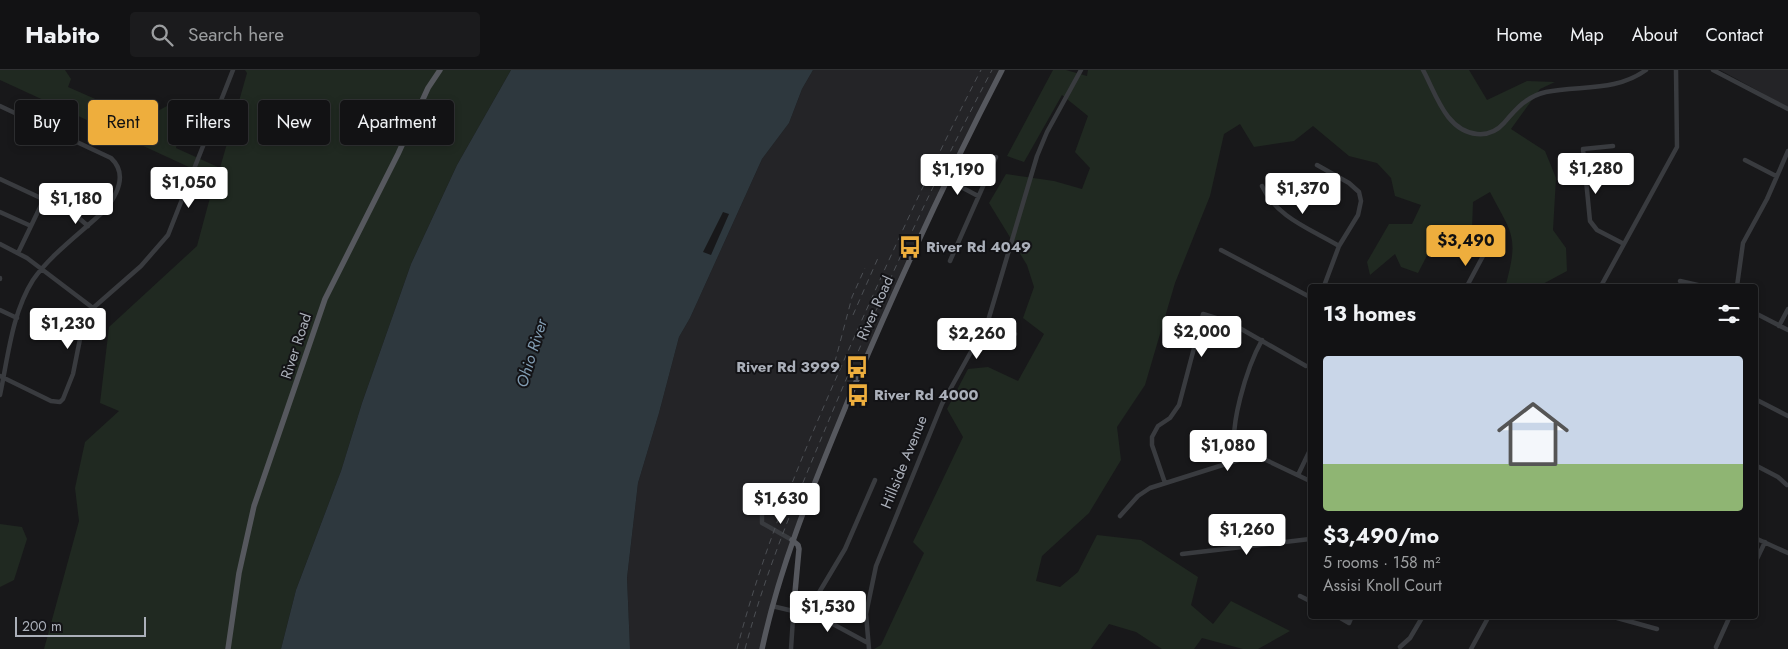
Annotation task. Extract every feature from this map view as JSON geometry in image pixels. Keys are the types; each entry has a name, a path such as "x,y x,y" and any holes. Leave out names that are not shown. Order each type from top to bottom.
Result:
{"main road":[{"name":"River Road","path":"228,649 239,573 254,506 325,299 398,154 428,88 440,70"},
{"name":"River Road","path":"762,649 772,606 792,540 875,336 1002,70"},
{"path":"792,540 798,545 794,603"}],"street":[{"path":"2,377 51,401 60,402 68,390 81,334 93,308 141,266 168,235 233,70"},
{"name":"Hillside Avenue","path":"869,646 867,603 882,549 942,404 988,321 1037,156 1047,132 1081,70"},
{"path":"1423,70 1454,125 1470,133 1482,134 1493,131 1517,107 1539,94 1598,88 1628,80 1646,70"},
{"path":"1602,284 1679,142 1676,70"},
{"path":"1713,70 1788,109"},
{"path":"0,106 111,158 117,164 121,177 111,203 42,269 25,296 17,318 2,377 0,394"},
{"path":"1612,146 1583,149 1589,217 1597,230 1624,244"},
{"path":"1737,284 1743,242 1788,151"},
{"path":"950,261 996,157"},
{"path":"1745,160 1776,176"},
{"path":"1317,166 1349,183 1360,196 1361,205 1358,215 1339,246 1325,284"},
{"path":"0,179 73,213 88,226"},
{"path":"948,180 978,196"},
{"path":"1262,186 1270,201 1281,212 1339,246"},
{"path":"18,253 44,199"},
{"path":"0,212 31,226"},
{"path":"0,244 42,269 93,308"},
{"path":"1221,250 1308,296"},
{"path":"1468,284 1483,256"},
{"path":"1680,281 1693,284"},
{"path":"0,310 17,318"},
{"path":"1779,326 1788,310"},
{"path":"1165,483 1152,445 1152,437 1155,429 1174,414 1180,405 1204,314 1229,322 1306,366"},
{"path":"1758,314 1788,330"},
{"path":"988,321 1015,334"},
{"path":"1236,459 1233,441 1234,427 1251,362 1262,340"},
{"path":"1758,401 1788,416"},
{"path":"1298,475 1308,454"},
{"path":"1120,516 1138,496 1165,483 1236,459 1259,458 1308,480"},
{"path":"1758,467 1778,477 1787,485"},
{"path":"808,611 845,549 875,480"},
{"path":"762,510 762,523 770,530 792,540"},
{"path":"1758,539 1788,553"},
{"path":"1182,554 1308,540"},
{"path":"1758,557 1765,542"},
{"path":"1300,596 1308,600"},
{"path":"791,649 794,603 869,646"},
{"path":"772,606 793,611"},
{"path":"1400,648 1410,638 1420,619"},
{"path":"1471,649 1487,619"},
{"path":"1621,619 1657,629"},
{"path":"1716,648 1729,619"}],"shaded area":[{"path":"0,70 65,70 71,79 68,87 98,100 88,100 88,121 78,116 78,100 43,100 0,80"},
{"path":"245,70 511,70 457,165 411,264 362,403 341,471 296,590 281,649 44,649 79,521 75,488 85,442 119,411 100,403 109,327 197,246 215,179 141,145 158,145 158,111 167,106 168,145 177,145 176,148 220,168 227,145 248,145 248,100 239,100 247,73"},
{"path":"813,70 1002,70 906,269 804,506 762,649 630,649 627,578 638,483 679,337 690,318 762,159 789,123 802,89"},
{"path":"1053,70 1066,70 1087,76 1088,70 1469,70 1487,100 1527,81 1555,82 1540,89 1511,129 1545,151 1556,178 1553,230 1566,248 1567,271 1543,284 1506,284 1512,255 1511,236 1504,217 1490,192 1473,202 1472,229 1455,255 1453,232 1435,240 1418,273 1401,267 1395,254 1370,275 1367,262 1389,224 1412,224 1421,205 1395,196 1391,178 1377,163 1349,156 1313,126 1294,141 1254,147 1240,124 1224,134 1210,196 1175,283 1145,385 1117,427 1121,460 1089,513 1042,556 1036,581 1060,587 1078,572 1097,535 1141,540 1198,577 1191,605 1213,624 1231,601 1290,631 1258,649 1243,649 1202,638 1194,649 1162,649 1136,632 1109,624 1091,649 874,649 881,645 924,553 913,542 963,437 947,409 968,369 988,367 1018,381 1044,334 1023,318 1034,287 1027,265 989,203 1006,174 1054,181 1082,189 1090,168 1075,152 1088,116 1062,95 1024,162 1007,156"},
{"path":"1720,70 1788,70 1788,107"},
{"path":"0,524 22,527 27,539 14,580 0,587"}],"water":[{"name":"Ohio River","path":"511,70 813,70 802,89 789,123 762,159 690,318 679,337 638,483 627,578 630,649 281,649 296,590 341,471 362,403 411,264 457,165"}],"pier":[{"path":"723,212 729,214 711,255 703,252"}],"railway":[{"path":"737,649 759,574 785,501 814,429 911,213 981,70"},
{"path":"745,649 785,527 852,365 929,195 992,70"},
{"path":"853,315 878,258"},
{"path":"832,373 852,297 865,268"}],"place":[{"name":"River Rd 4049","path":"910,247"},
{"name":"River Rd 3999","path":"857,367"},
{"name":"River Rd 4000","path":"858,395"}]}
